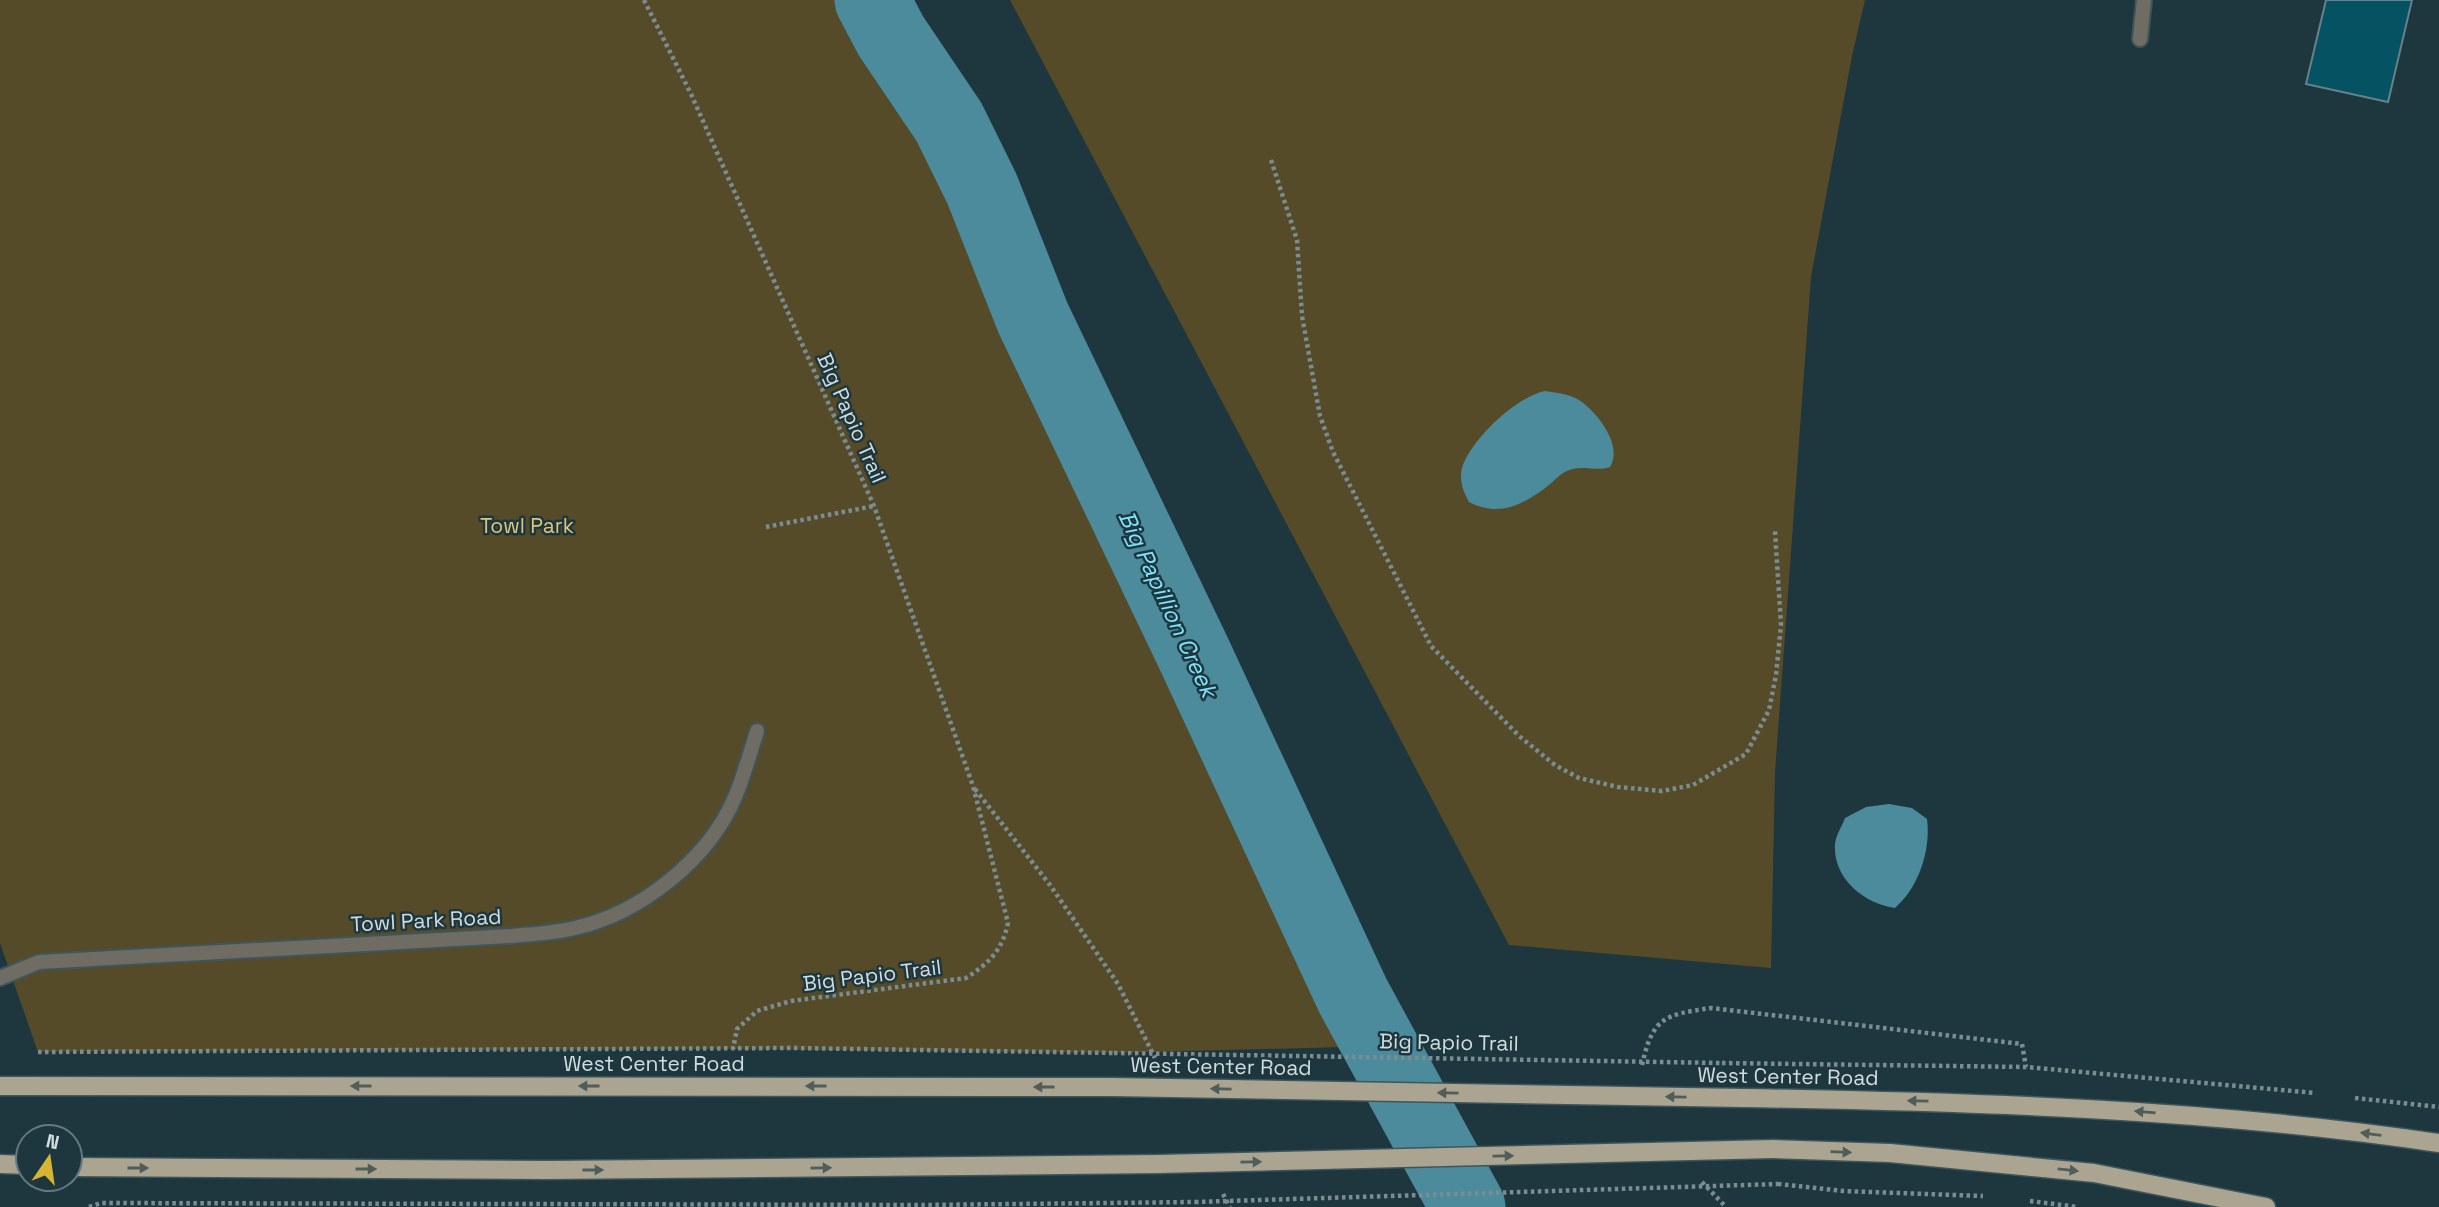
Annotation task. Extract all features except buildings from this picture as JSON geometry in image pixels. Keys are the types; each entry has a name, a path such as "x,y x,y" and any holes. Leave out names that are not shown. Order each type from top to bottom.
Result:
{"main road":[{"name":"West Center Road","path":"0,1086 1112,1087 1744,1098 2072,1107 2284,1125 2439,1143"},
{"path":"84,1167 548,1170 1159,1164 1773,1149 1890,1153 2081,1172 2266,1207"}],"street":[{"path":"2140,39 2144,0"},
{"name":"Towl Park Road","path":"0,978 39,962 498,937 576,928 622,911 642,900 682,869 703,847 735,797 757,731"}],"path":[{"name":"Big Papio Trail","path":"644,0 691,94 874,506 973,786 1008,923 1004,942 989,963 966,978 791,1001 757,1011 737,1030 733,1049 1114,1053 1722,1063 2026,1067 2022,1044 1711,1008 1671,1014 1651,1033 1641,1073"},
{"path":"1271,160 1297,240 1302,316 1321,416 1333,452 1431,646 1519,736 1555,765 1579,778 1618,787 1662,791 1693,785 1746,754 1769,709 1776,675 1782,625 1776,531"},
{"path":"766,527 874,506"},
{"path":"973,786 1050,886 1118,984 1159,1066"},
{"path":"38,1052 733,1049"},
{"path":"1701,1181 1726,1207"},
{"path":"1218,1184 1230,1207"},
{"path":"89,1207 101,1203 1151,1205 1778,1184 1844,1191 1992,1196"},
{"path":"2027,1200 2078,1207"}],"green space":[{"name":"Towl Park","path":"0,0 872,0 940,106 963,148 1032,314 1353,996 1380,1046 1114,1053 733,1049 38,1052 0,943"},
{"path":"1010,0 1865,0 1811,277 1775,772 1771,968 1509,945"}],"water":[{"path":"1545,391 1564,394 1582,402 1602,423 1614,450 1610,467 1567,471 1531,498 1511,507 1491,509 1469,502 1461,475 1468,454 1476,442 1509,410"},
{"path":"1889,804 1912,808 1927,819 1928,831 1925,855 1917,879 1895,908 1873,901 1853,888 1839,869 1835,845 1845,818 1866,807"}],"waterway":[{"name":"Big Papillion Creek","path":"872,0 891,36 949,122 982,189 1033,318 1193,652 1353,996 1468,1207"}]}
